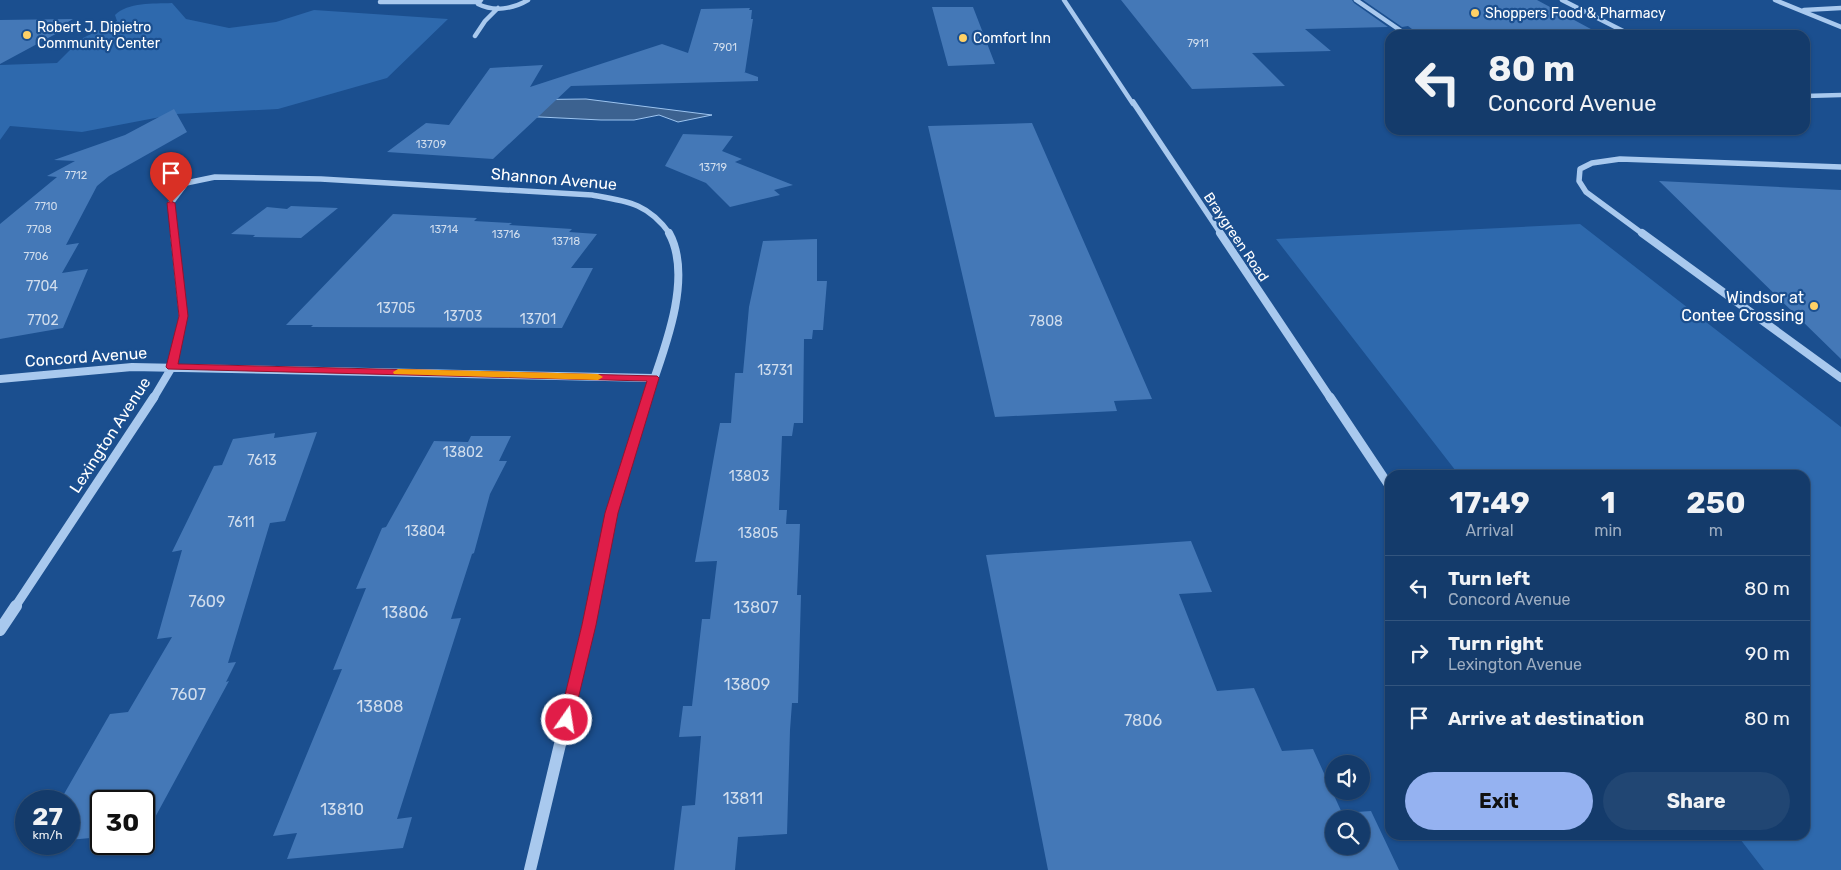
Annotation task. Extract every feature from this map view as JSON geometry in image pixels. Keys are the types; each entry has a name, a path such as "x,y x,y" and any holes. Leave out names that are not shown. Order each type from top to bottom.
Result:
{"street":[{"path":"380,2 480,1 478,4 482,6 498,8 517,6 528,0"},
{"name":"Braygreen Road","path":"1064,0 1208,218 1385,480"},
{"path":"475,36 485,21 498,8"},
{"path":"1799,10 1841,8"},
{"path":"1810,96 1841,95"},
{"path":"1841,167 1620,158 1592,163 1580,169 1578,174 1579,183 1586,192 1841,378"},
{"name":"Shannon Avenue","path":"186,183 215,176 321,179 592,195 631,202 646,209 660,220 670,234 677,250 679,272 670,334 653,378 611,513 589,625 530,870"},
{"name":"Lexington Avenue","path":"0,630 172,367 184,316 171,203 178,191 186,183"},
{"name":"Concord Avenue","path":"0,379 132,367 653,378"}],"lane":[{"path":"1356,0 1400,30"},
{"path":"1562,0 1621,30"},
{"path":"1775,0 1841,27"}],"shaded area":[{"path":"172,3 186,19 229,28 276,22 314,10 448,19 387,78 278,109 176,114 82,132 10,126 0,140 0,65 57,63 81,39 117,21 115,15 120,11 141,4"},
{"path":"586,99 712,115 678,122 659,115 634,120 601,120 500,115 501,100"},
{"path":"1580,224 1841,427 1841,870 1764,870 1741,840 1810,840 1810,470 1455,470 1276,239"}],"building":[{"path":"1121,0 1352,0 1388,27 1305,29 1331,51 1252,53 1285,86 1192,89"},
{"name":"Shoppers Food & Pharmacy","path":"1363,0 1537,0 1593,30 1413,30 1408,26 1402,27"},
{"name":"Comfort Inn","path":"932,7 973,7 995,64 948,66"},
{"path":"750,8 749,10 752,10 751,19 753,19 744,72 758,77 758,81 571,86 493,159 387,152 426,123 449,125 490,68 543,65 530,87 662,44 688,53 701,9"},
{"name":"Robert J. Dipietro Community Center","path":"73,19 64,24 76,23 0,64 0,20"},
{"path":"174,109 187,132 109,176 97,186 66,245 79,243 62,273 88,269 63,328 0,339 0,224 57,177 47,176 75,161 54,160 125,135"},
{"path":"1032,123 1152,399 1114,401 1117,411 995,417 928,126"},
{"path":"683,134 733,136 722,151 742,159 735,162 793,185 774,190 780,195 730,207 706,183 665,166"},
{"name":"Windsor at Contee Crossing","path":"1659,181 1841,190 1841,359"},
{"path":"291,206 338,208 301,238 253,237 255,235 231,234 267,207 287,209"},
{"path":"393,214 477,218 474,221 572,229 569,232 597,234 571,268 593,268 562,328 311,327 313,325 286,325"},
{"path":"817,239 817,281 827,281 823,330 813,330 812,339 804,339 803,423 794,423 792,436 782,436 779,510 787,510 786,524 800,524 797,595 801,595 798,703 792,703 787,834 738,837 735,870 674,870 682,806 695,805 701,736 679,737 683,706 692,706 702,619 710,619 717,561 695,562 720,423 731,423 735,373 743,373 749,307 763,241"},
{"path":"317,432 285,521 270,523 228,663 236,662 226,682 229,681 155,817 155,790 90,790 90,838 80,839 80,790 66,790 110,714 128,712 172,637 157,639 182,550 172,552 214,466 222,465 233,439 275,433 274,438"},
{"path":"471,436 511,436 499,461 507,461 490,494 474,553 472,554 451,619 461,618 397,819 412,817 403,848 287,859 297,833 273,836 342,669 333,670 366,588 356,589 382,528 386,527 434,441 468,442"},
{"path":"1191,541 1212,592 1179,594 1217,691 1254,688 1282,751 1313,749 1325,775 1325,800 1336,800 1341,810 1325,810 1325,855 1370,855 1371,811 1399,870 1048,870 986,555"}],"slow traffic":[{"path":"398,372 598,377"}],"place":[{"name":"Shoppers Food & Pharmacy","path":"1475,13"},
{"name":"Robert J. Dipietro Community Center","path":"27,35"},
{"name":"Comfort Inn","path":"963,38"},
{"name":"Windsor at Contee Crossing","path":"1814,306"}],"route":[{"path":"171,203 184,316 172,367 653,378 611,513 589,625 567,720"}]}
